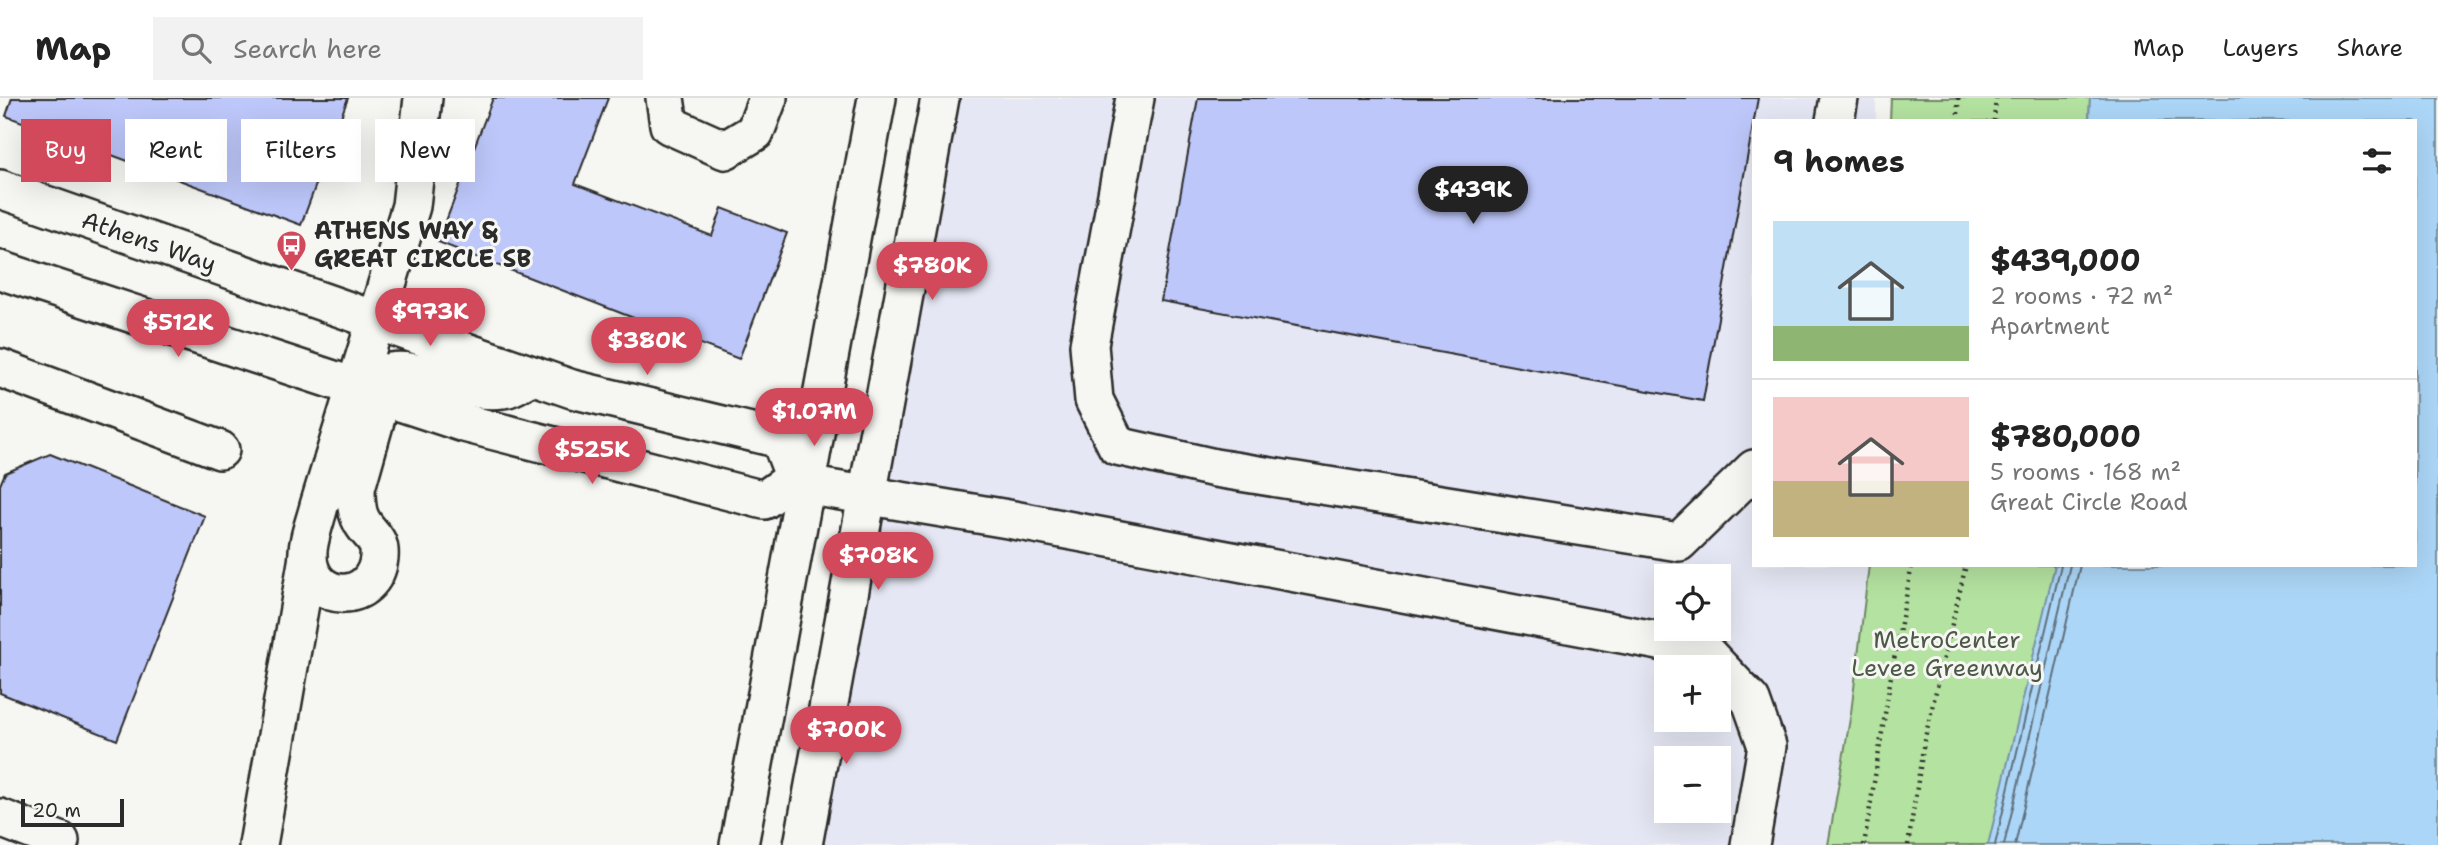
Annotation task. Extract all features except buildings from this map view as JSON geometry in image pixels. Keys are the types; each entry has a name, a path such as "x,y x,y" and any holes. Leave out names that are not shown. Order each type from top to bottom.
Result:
{"street":[{"path":"308,557 313,576 330,590 344,593 358,590 369,584 374,577 379,555 378,543 361,520 356,488 376,321 411,206 423,98"},
{"path":"665,98 669,125 725,150 755,132 768,98"},
{"path":"739,845 800,482 877,98"},
{"path":"803,845 940,98"},
{"path":"1135,98 1089,345 1094,400 1117,446 1215,468 1679,542 1752,471"},
{"path":"1835,119 1839,98"},
{"name":"Athens Way","path":"0,189 572,389 780,439 800,482"},
{"path":"2,276 464,423 764,500 800,482 1702,649 1751,701 1767,746 1750,845"},
{"path":"0,368 220,450"},
{"path":"258,845 318,506 374,377 393,371 478,390 506,389 532,375"},
{"path":"0,818 60,841 58,845"}],"path":[{"path":"1958,98 1958,119"},
{"path":"1994,119 1996,98"},
{"path":"1864,845 1912,567"},
{"path":"1908,845 1924,742 1966,567"}],"shaded area":[{"path":"959,98 1876,98 1876,119 1752,119 1752,567 1869,567 1851,713 1828,845 820,845"}],"green space":[{"path":"1891,98 2090,98 2089,119 1890,119"},
{"name":"MetroCenter Levee Greenway","path":"1869,567 2055,567 1994,845 1828,845 1851,713"}],"water":[{"path":"2090,98 2438,98 2438,845 1988,845 2055,567 2417,567 2417,119 2089,119"}],"place":[{"name":"ATHENS WAY & GREAT CIRCLE SB","path":"291,272"}]}
